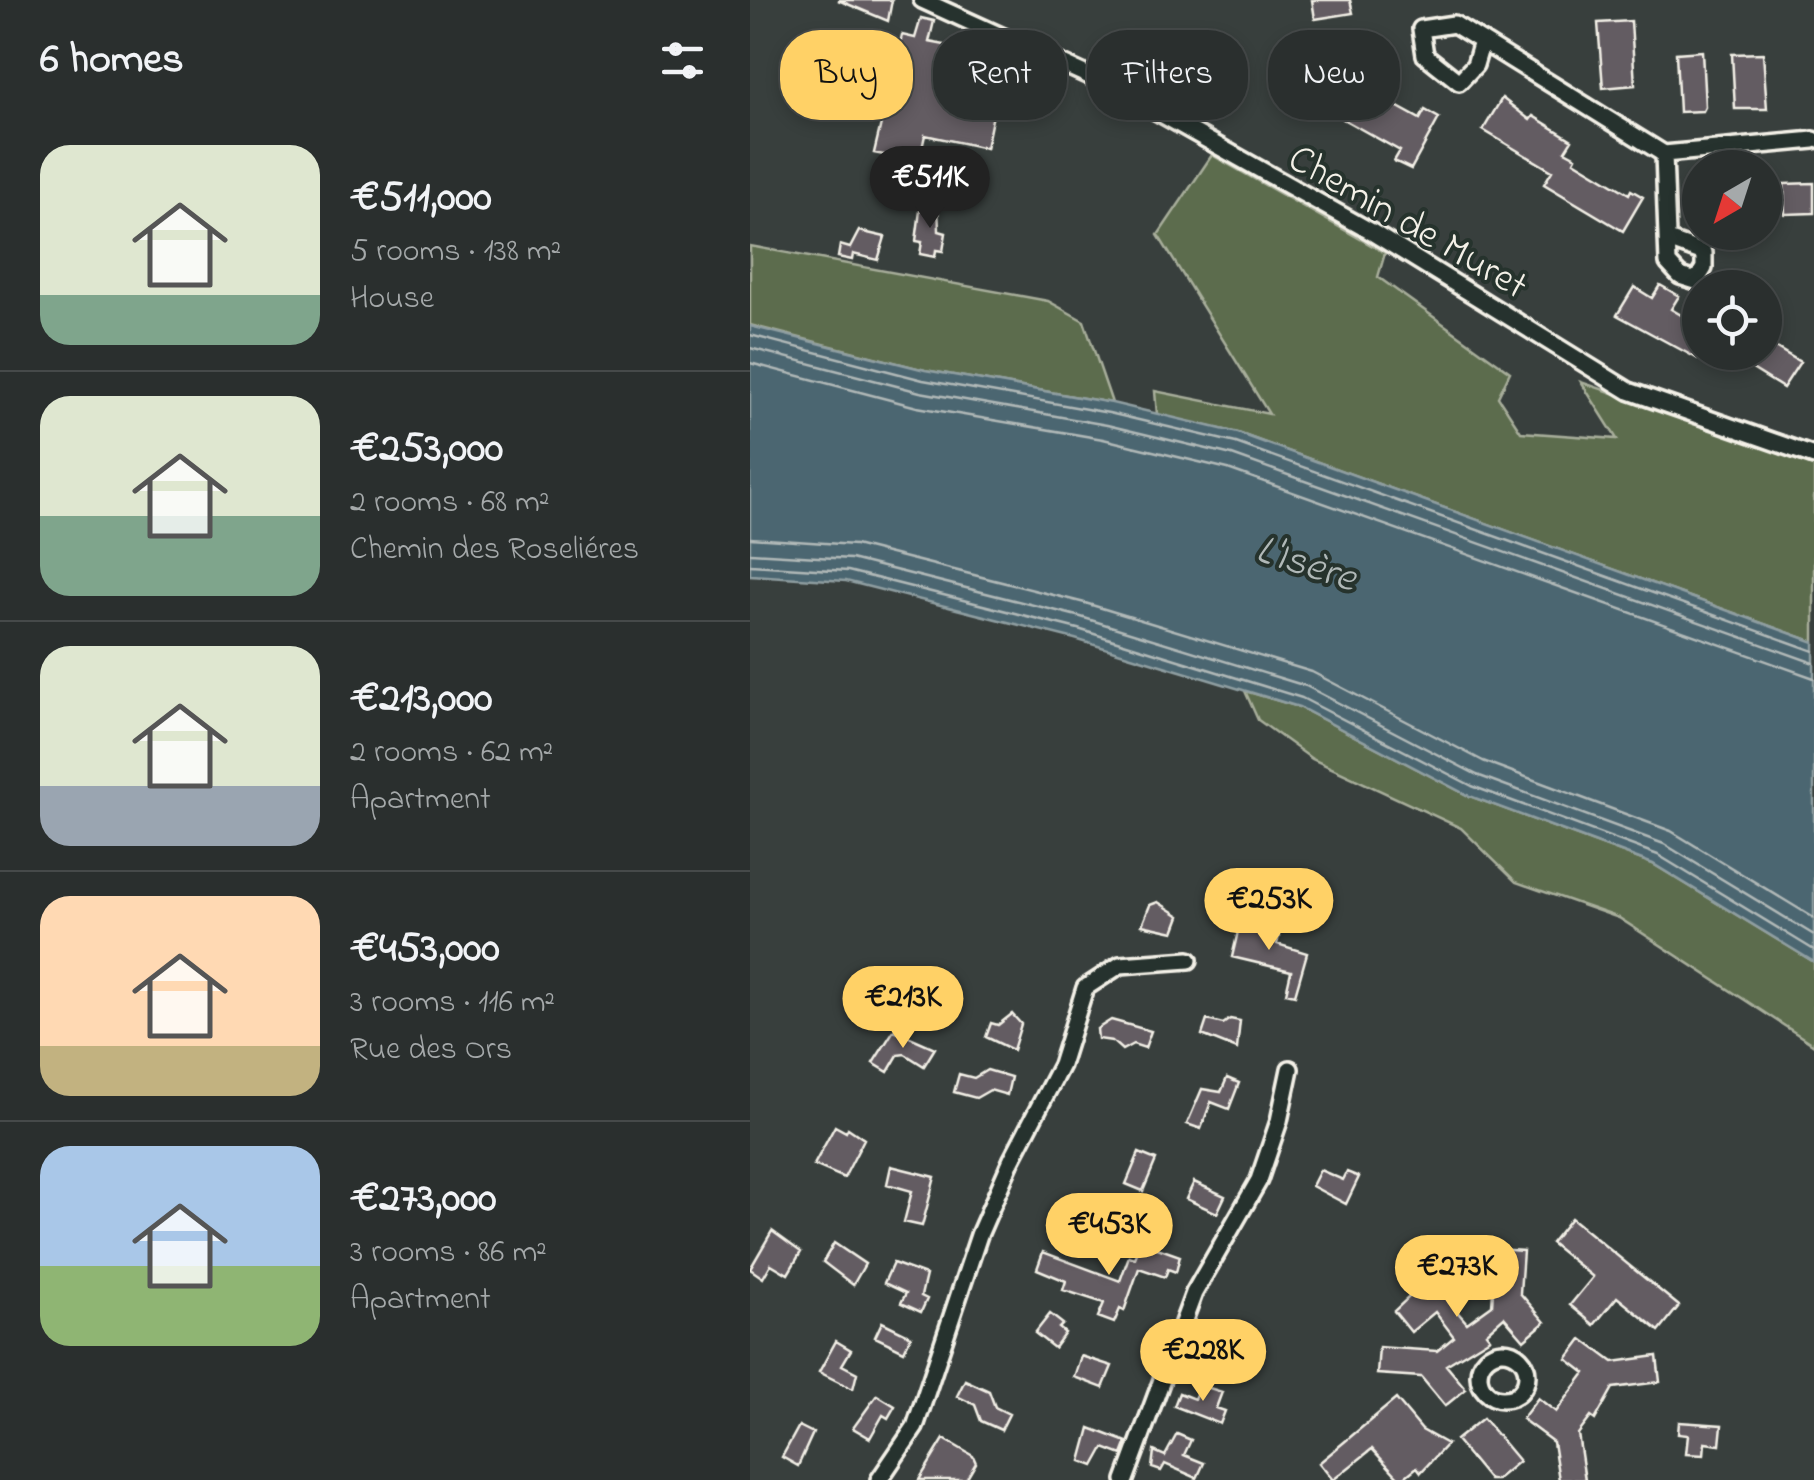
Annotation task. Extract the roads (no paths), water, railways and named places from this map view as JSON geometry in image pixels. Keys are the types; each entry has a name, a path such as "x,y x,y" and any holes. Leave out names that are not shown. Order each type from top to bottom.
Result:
{"street":[{"name":"Chemin de Muret","path":"922,0 1111,86 1370,231 1629,390 1814,456"},
{"path":"1482,41 1664,154 1814,140"},
{"path":"1664,154 1668,240"},
{"path":"879,1480 915,1427 979,1235 1012,1159 1061,1065 1085,988 1120,964 1189,960"},
{"path":"1125,1480 1194,1293 1259,1180 1279,1121 1290,1069"}],"water":[{"name":"L'Isère","path":"750,326 925,370 1112,403 1238,433 1814,642 1814,962 1653,864 1467,795 1299,707 1075,639 846,581 750,575"}]}
